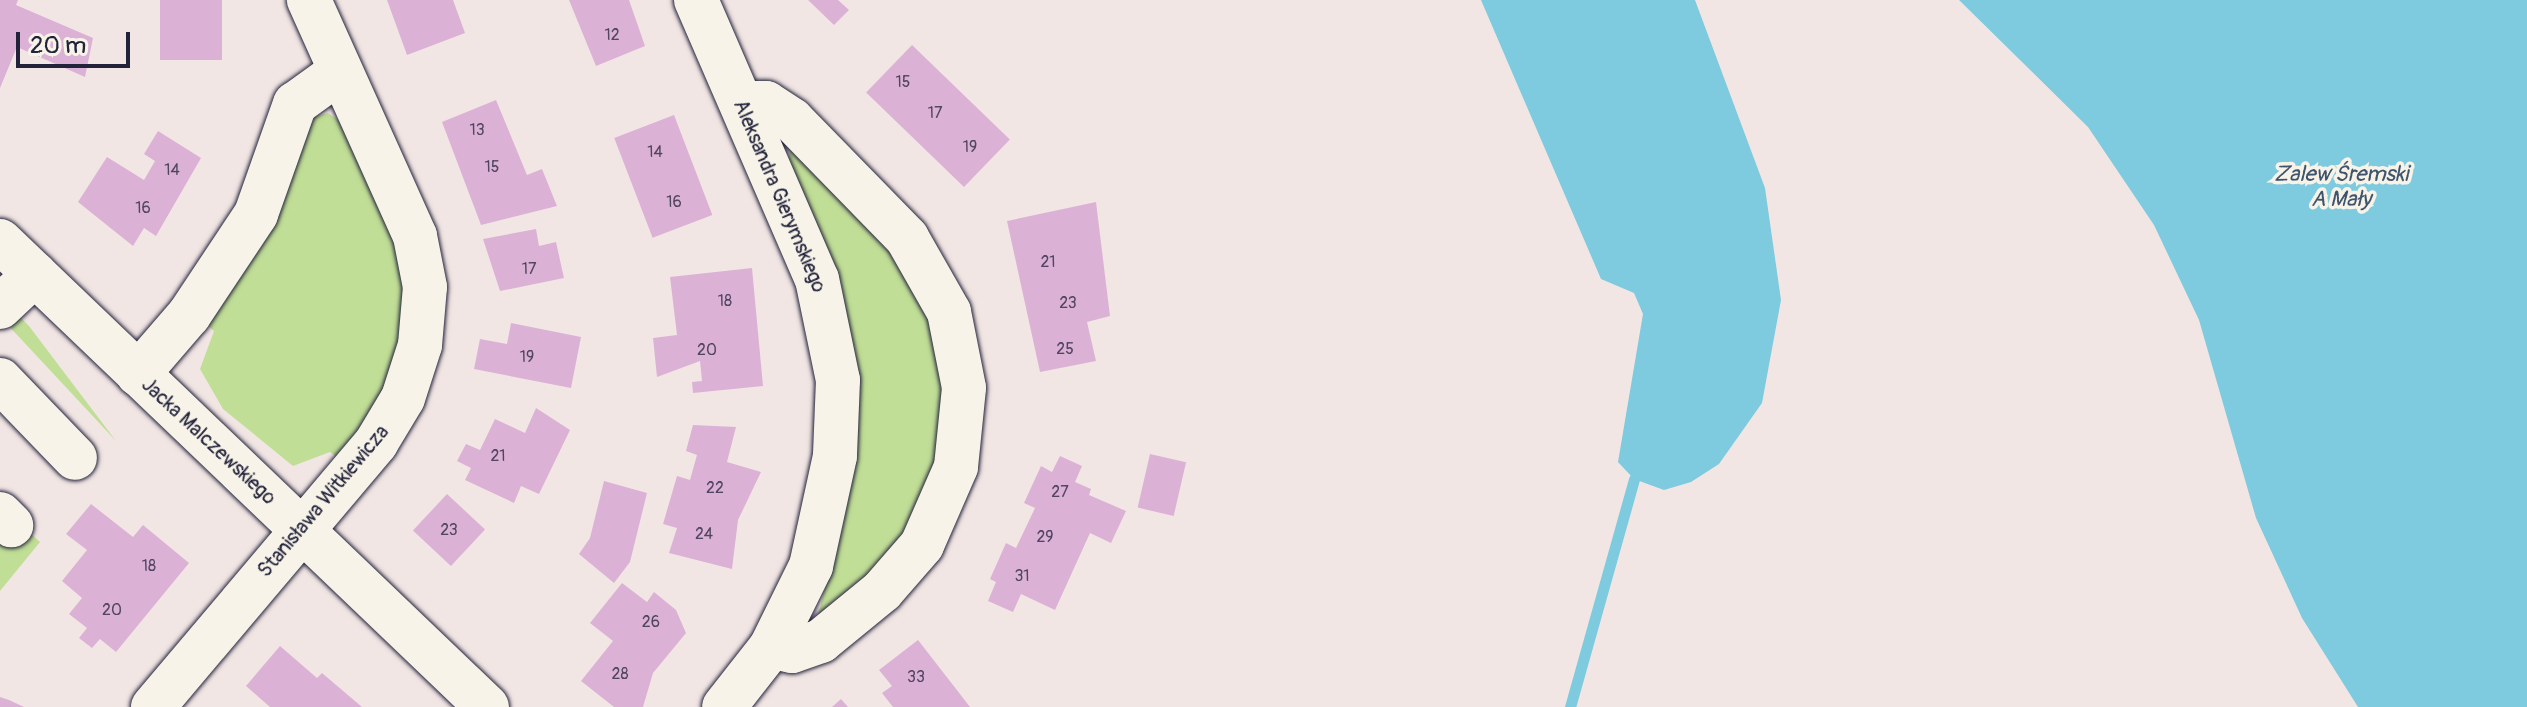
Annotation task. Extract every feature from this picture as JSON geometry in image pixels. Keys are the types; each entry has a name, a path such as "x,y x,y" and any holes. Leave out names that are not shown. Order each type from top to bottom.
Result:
{"street":[{"name":"Stanisława Witkiewicza","path":"153,707 300,527 391,422 412,374 424,316 415,236 338,73 309,0"},
{"name":"Aleksandra Gierymskiego","path":"696,0 817,279 838,380 821,531 771,647 724,707"},
{"path":"138,374 189,315 256,214 295,104 338,73"},
{"path":"742,103 766,103 792,120 907,238 949,312 964,388 956,467 922,545 882,591 821,641 792,651 771,647"},
{"name":"Jacka Malczewskiego","path":"0,241 487,707"},
{"path":"0,307 35,274"},
{"path":"0,380 75,458"}],"green space":[{"path":"328,113 341,122 393,232 404,275 401,341 380,403 338,458 330,452 293,466 223,409 200,369 214,331 206,324 282,206 310,118"},
{"path":"791,150 878,227 936,319 949,430 893,559 817,620 850,484 854,353 840,289 788,159"},
{"path":"20,317 29,326 116,441 6,323"},
{"path":"27,530 40,542 0,591 0,539"}],"water":[{"path":"1481,0 1695,0 1765,188 1781,300 1762,403 1719,464 1691,482 1664,490 1634,479 1618,462 1643,314 1634,293 1601,279"},
{"name":"Zalew Śremski A Mały","path":"1959,0 2527,0 2527,707 2358,707 2302,618 2256,518 2199,320 2154,225 2088,127"}],"building":[{"path":"0,0 18,0 16,5 93,38 85,77 17,47 0,88"},
{"path":"160,0 222,0 222,60 160,60"},
{"path":"387,0 453,0 465,33 407,55"},
{"path":"569,0 629,0 645,46 596,66"},
{"path":"808,0 838,0 849,10 834,25"},
{"path":"912,45 1010,139 964,187 866,92"},
{"path":"496,100 527,175 542,169 557,206 481,225 442,122"},
{"path":"674,115 712,215 653,238 614,138"},
{"path":"158,131 201,158 156,236 144,228 133,246 78,202 107,157 144,180 155,161 144,154"},
{"path":"1096,202 1110,316 1087,322 1096,361 1040,372 1007,221"},
{"path":"536,229 539,246 556,242 564,278 500,291 483,239"},
{"path":"752,268 763,386 693,393 692,382 702,381 700,361 657,377 653,338 677,335 670,277"},
{"path":"511,323 581,337 571,388 474,369 480,339 507,344"},
{"path":"536,408 570,430 539,494 521,486 514,503 465,480 471,468 457,461 466,444 480,450 495,419 525,433"},
{"path":"693,425 736,427 727,462 761,472 738,520 732,569 669,553 677,528 663,524 677,476 690,480 697,455 686,451"},
{"path":"1150,454 1186,462 1174,516 1138,508"},
{"path":"1060,456 1082,466 1075,482 1091,489 1089,495 1126,511 1111,543 1090,533 1055,610 1021,594 1013,612 988,601 996,582 990,579 1006,543 1016,548 1035,508 1024,503 1041,466 1052,472"},
{"path":"604,481 647,493 630,562 614,583 579,554 590,538"},
{"path":"447,494 485,529 451,566 413,531"},
{"path":"91,504 133,537 143,525 189,563 116,652 100,639 92,648 79,638 87,628 69,614 82,598 62,581 87,550 66,534"},
{"path":"622,583 647,602 654,592 676,610 686,633 653,673 643,707 614,707 581,681 613,641 590,623"},
{"path":"918,640 970,707 893,707 882,693 892,686 879,670"},
{"path":"280,646 317,678 322,673 362,707 270,707 246,686"},
{"path":"0,697 9,700 24,707 0,707"},
{"path":"841,699 848,707 832,707"}],"waterway":[{"path":"1570,707 1634,479"}]}
